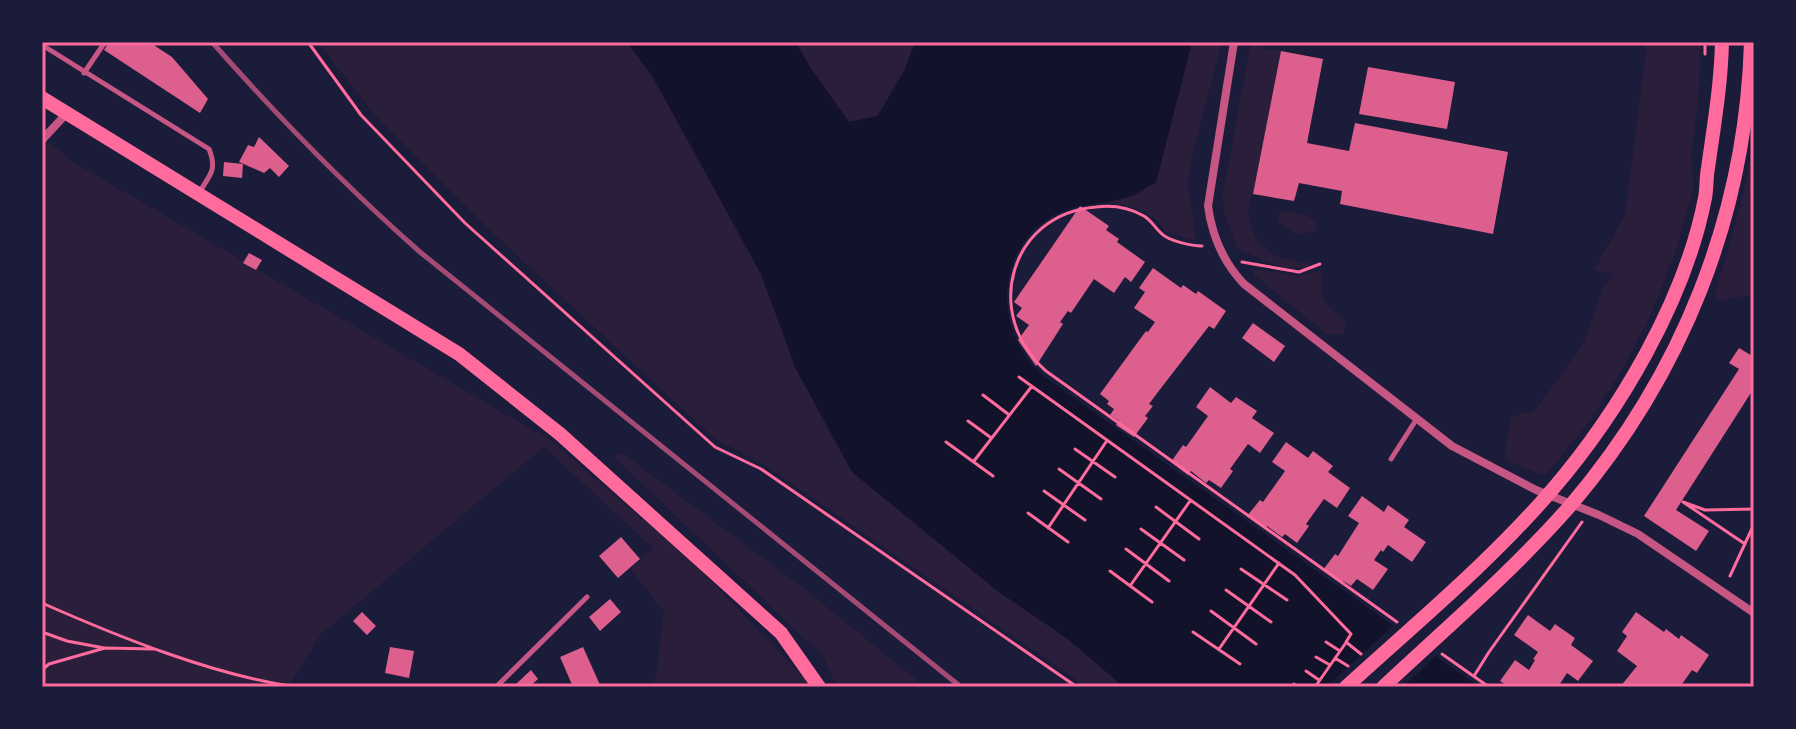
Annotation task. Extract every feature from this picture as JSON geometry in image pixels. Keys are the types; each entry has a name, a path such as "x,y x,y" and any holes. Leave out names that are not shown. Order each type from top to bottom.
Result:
{"main road":[{"path":"1346,687 1510,534 1551,491 1592,440 1649,349 1683,271 1706,195 1707,170 1720,97 1722,42"},
{"path":"1383,687 1545,532 1616,449 1649,399 1689,321 1717,249 1730,201 1744,125 1751,44"},
{"path":"42,98 459,354 560,434 781,633 819,687"}],"street":[{"path":"1234,42 1208,192 1210,220 1221,250 1235,274 1256,295 1452,446 1536,490 1638,534 1754,613"},
{"path":"42,140 67,113"}],"lane":[{"path":"84,73 105,42"},
{"path":"42,45 209,149 214,162 211,174 198,194"},
{"path":"1391,459 1416,420"},
{"path":"496,687 587,597"}],"path":[{"path":"308,42 361,115 465,223 715,447 761,469 1077,687"},
{"path":"1202,246 1164,236 1145,217 1128,209 1099,206 1062,215 1034,235 1015,269 1010,297 1016,332 1024,348 1046,371 1401,625"},
{"path":"1241,262 1299,272 1320,264"},
{"path":"1019,377 1295,575 1351,634 1318,684"},
{"path":"974,461 1032,386"},
{"path":"983,395 1008,414"},
{"path":"968,421 991,438"},
{"path":"1048,528 1107,440"},
{"path":"946,442 993,476"},
{"path":"1075,449 1115,477"},
{"path":"1059,469 1101,499"},
{"path":"1044,491 1085,520"},
{"path":"1130,586 1191,500"},
{"path":"1745,544 1683,502 1705,510 1754,509"},
{"path":"1156,507 1199,539"},
{"path":"1028,513 1068,542"},
{"path":"1474,677 1582,522"},
{"path":"1730,576 1754,524"},
{"path":"1141,529 1184,560"},
{"path":"1126,549 1169,581"},
{"path":"1219,649 1279,563"},
{"path":"1241,569 1287,600"},
{"path":"1110,571 1152,602"},
{"path":"1226,590 1271,622"},
{"path":"42,603 99,628 255,681 296,687"},
{"path":"1211,611 1256,644"},
{"path":"42,632 67,641 105,648 159,649"},
{"path":"1193,632 1240,664"},
{"path":"1326,642 1340,651"},
{"path":"1346,642 1370,660"},
{"path":"42,670 49,664 105,648"},
{"path":"1438,651 1489,687"},
{"path":"1316,657 1334,674"},
{"path":"1335,658 1351,668"},
{"path":"1306,671 1324,687"},
{"path":"1294,684 1299,687"}],"shaded area":[{"path":"318,42 627,42 654,79 761,274 796,369 852,472 1069,640 1124,687 1087,687 762,463 715,439 496,236 374,114"},
{"path":"627,42 795,42 849,122 878,116 905,69 915,42 1192,42 1156,182 1128,197 1074,207 1056,214 1035,229 1020,247 1011,268 1007,291 1015,337 1027,358 1043,376 1479,687 1124,687 1069,640 996,590 852,472 796,369 761,274 654,79"},
{"path":"796,42 915,42 905,69 877,116 849,122"},
{"path":"1192,42 1222,42 1193,152 1188,183 1196,241 1166,232 1155,218 1139,209 1107,202 1131,196 1156,182"},
{"path":"1251,42 1264,42 1263,48 1281,51 1248,211 1249,220 1256,237 1268,251 1276,256 1309,263 1308,268 1281,268 1237,248 1224,212 1223,194"},
{"path":"1644,42 1701,42 1691,154 1694,187 1677,247 1651,314 1622,370 1588,423 1545,476 1507,461 1505,452 1511,418 1532,412 1539,405 1584,343 1602,290 1613,274 1594,270 1625,215 1646,50"},
{"path":"42,137 75,163 550,440 692,561 810,687 747,687 743,683 733,687 651,687 656,678 664,612 631,569 653,548 544,447 322,633 287,687 42,687"},
{"path":"1754,139 1754,297 1722,301 1714,295 1737,218"},
{"path":"1279,213 1306,215 1315,220 1317,228 1313,232 1297,234 1277,221"},
{"path":"1254,269 1297,276 1320,271 1325,300 1346,323 1343,334 1327,334 1254,275"},
{"path":"621,452 806,590 925,687 837,687 823,656 614,457"}],"pier":[{"path":"1396,623 1439,653 1403,687 1326,687"}],"building":[{"path":"109,42 149,42 172,57 208,99 200,113 104,50"},
{"path":"1281,51 1323,59 1307,143 1349,151 1355,123 1508,152 1493,234 1340,204 1342,191 1299,183 1294,201 1253,194"},
{"path":"1368,67 1455,82 1447,129 1359,114"},
{"path":"259,137 289,166 279,177 270,168 264,173 239,162 248,145 254,147"},
{"path":"224,162 243,164 242,178 223,176"},
{"path":"1080,206 1109,226 1106,230 1119,239 1117,242 1145,262 1131,282 1125,277 1114,293 1094,279 1071,313 1068,311 1060,322 1063,324 1036,366 1018,340 1029,325 1016,316 1022,308 1014,302"},
{"path":"249,253 262,260 256,270 243,263"},
{"path":"1153,268 1181,288 1183,285 1196,294 1198,291 1226,311 1214,329 1209,326 1149,404 1153,406 1145,416 1148,418 1134,437 1116,425 1119,421 1110,415 1114,409 1100,394 1155,322 1134,308 1145,292 1139,288"},
{"path":"1253,323 1285,346 1274,362 1242,338"},
{"path":"1739,348 1754,357 1754,388 1676,510 1709,531 1696,551 1644,516 1739,369 1729,363"},
{"path":"1210,387 1231,403 1236,397 1257,411 1252,418 1274,433 1260,453 1248,444 1221,488 1209,480 1206,483 1191,471 1188,475 1171,462 1208,416 1196,407"},
{"path":"1286,442 1308,458 1313,451 1333,466 1328,472 1350,488 1337,508 1324,499 1297,543 1267,526 1265,529 1247,516 1260,500 1263,502 1285,471 1272,462"},
{"path":"1362,496 1384,512 1388,505 1409,520 1404,527 1426,542 1412,562 1388,545 1383,552 1381,550 1374,560 1388,569 1373,590 1357,579 1351,586 1343,581 1341,583 1323,570 1335,554 1338,556 1359,523 1348,516"},
{"path":"621,537 640,559 618,578 599,556"},
{"path":"610,599 621,612 600,631 589,617"},
{"path":"362,612 376,626 367,635 353,621"},
{"path":"1636,612 1664,632 1666,629 1679,639 1681,635 1709,655 1697,673 1692,670 1680,687 1620,687 1637,666 1617,651 1627,636 1622,632"},
{"path":"1528,615 1550,631 1555,624 1575,638 1571,645 1593,661 1578,681 1567,673 1558,687 1509,687 1500,681 1515,660 1529,670 1535,660 1538,652 1514,635"},
{"path":"390,647 414,651 409,678 385,673"},
{"path":"583,647 601,687 573,687 560,657"},
{"path":"531,670 538,679 529,687 519,687 516,684"}],"railway":[{"path":"212,42 313,150 420,252 961,687"}]}
